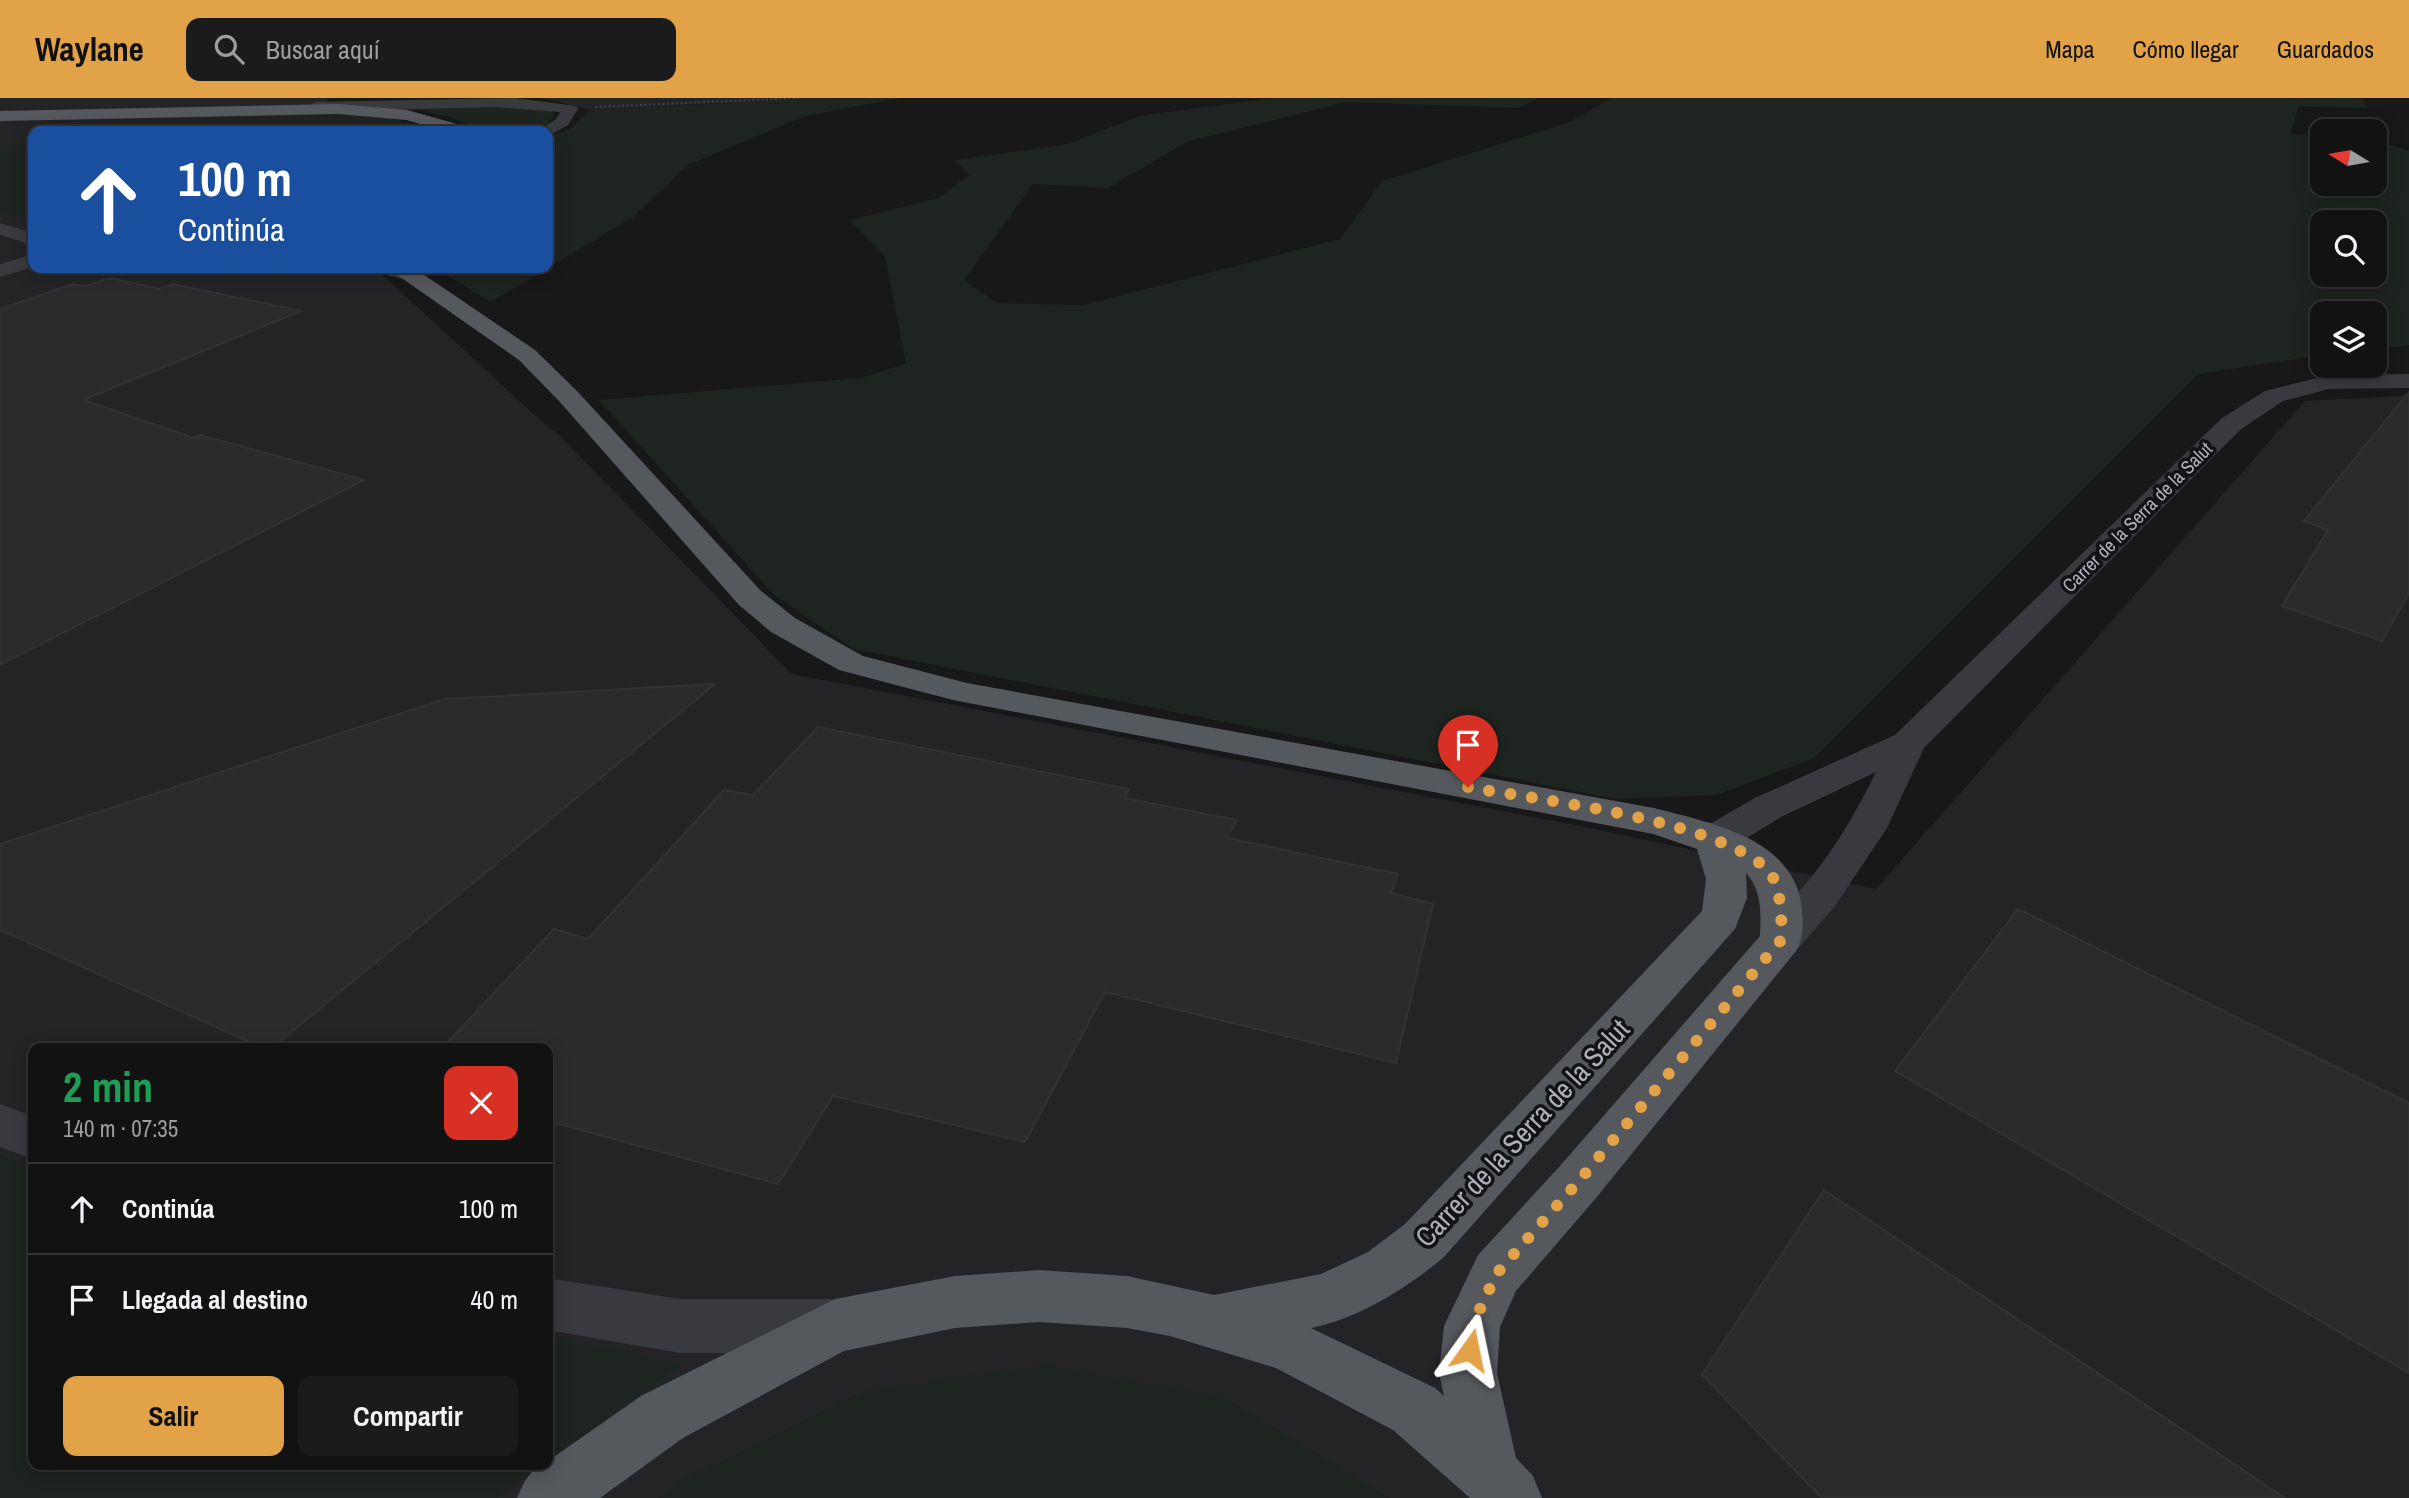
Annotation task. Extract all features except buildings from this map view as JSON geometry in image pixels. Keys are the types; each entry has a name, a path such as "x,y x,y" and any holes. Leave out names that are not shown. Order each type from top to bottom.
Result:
{"main road":[{"path":"0,116 303,107 407,115 445,126"},
{"path":"401,273 527,355 568,396 750,598 783,625 851,663 965,693 1654,821 1713,840 1768,870 1782,911 1781,940"},
{"name":"Carrer de la Serra de la Salut","path":"1213,1321 1326,1298 1387,1270 1424,1241 1720,918 1726,904 1728,885 1724,864 1713,840"},
{"name":"Carrer de la Serra de la Salut","path":"1500,1486 1468,1373 1472,1326 1497,1273 1578,1182 1781,940"},
{"path":"548,1498 662,1417 835,1326 955,1302 1039,1296 1127,1301 1213,1321 1296,1349 1414,1409 1500,1486"}],"street":[{"path":"303,107 418,106 506,98 560,103 570,109 562,122 553,127"},
{"path":"0,229 28,237"},
{"path":"0,271 28,262"},
{"name":"Carrer de la Serra de la Salut","path":"1713,840 1769,807 1908,743 2231,424 2274,396 2329,382 2409,381"},
{"name":"Carrer de la Serra de la Salut","path":"1781,940 1820,896 1873,819 1908,743"},
{"path":"0,1125 28,1136"},
{"path":"553,1305 680,1326 835,1326"}],"path":[{"path":"570,109 647,103 799,98"}],"shaded area":[{"path":"0,98 329,98 325,104 389,126 28,126 28,273 380,273 559,435 792,674 1580,826 1876,889 2305,401 2399,396 2409,392 2409,1498 0,1498"},
{"path":"544,98 813,98 590,110"},
{"path":"813,98 901,98 805,116 688,165 632,218 553,265 553,135 569,129 590,110"},
{"path":"1271,98 1538,98 1519,108 1346,102 1189,141 1108,188 1033,184 964,280 996,303 1084,305 1340,239 1382,181 1570,122 1611,98 2358,98 2363,99 2367,108 2299,106 2290,134 2310,135 2310,196 2387,196 2387,144 2409,150 2409,345 2387,348 2387,301 2310,301 2310,357 2198,374 1814,758 1717,795 1616,799 853,649 773,594 599,400 860,378 906,364 885,257 850,220 938,198 970,175 955,160 1067,144 1139,116"},
{"path":"475,103 547,107 554,112 551,120 543,126 473,126 417,109"},
{"path":"337,112 391,118 419,126 90,126 92,125 75,122 0,123"},
{"path":"28,144 28,218 0,211 0,151"},
{"path":"442,273 540,273 491,302"},
{"path":"0,1155 28,1167 28,1470 535,1470 496,1498 0,1498"},
{"path":"553,1336 681,1365 553,1457"},
{"path":"1048,1364 1226,1399 1390,1498 659,1498 675,1484 863,1392"}],"route":[{"path":"1468,787 1685,829 1741,853 1768,870 1782,911 1781,940 1578,1182 1497,1273 1472,1326 1470,1350"}]}
